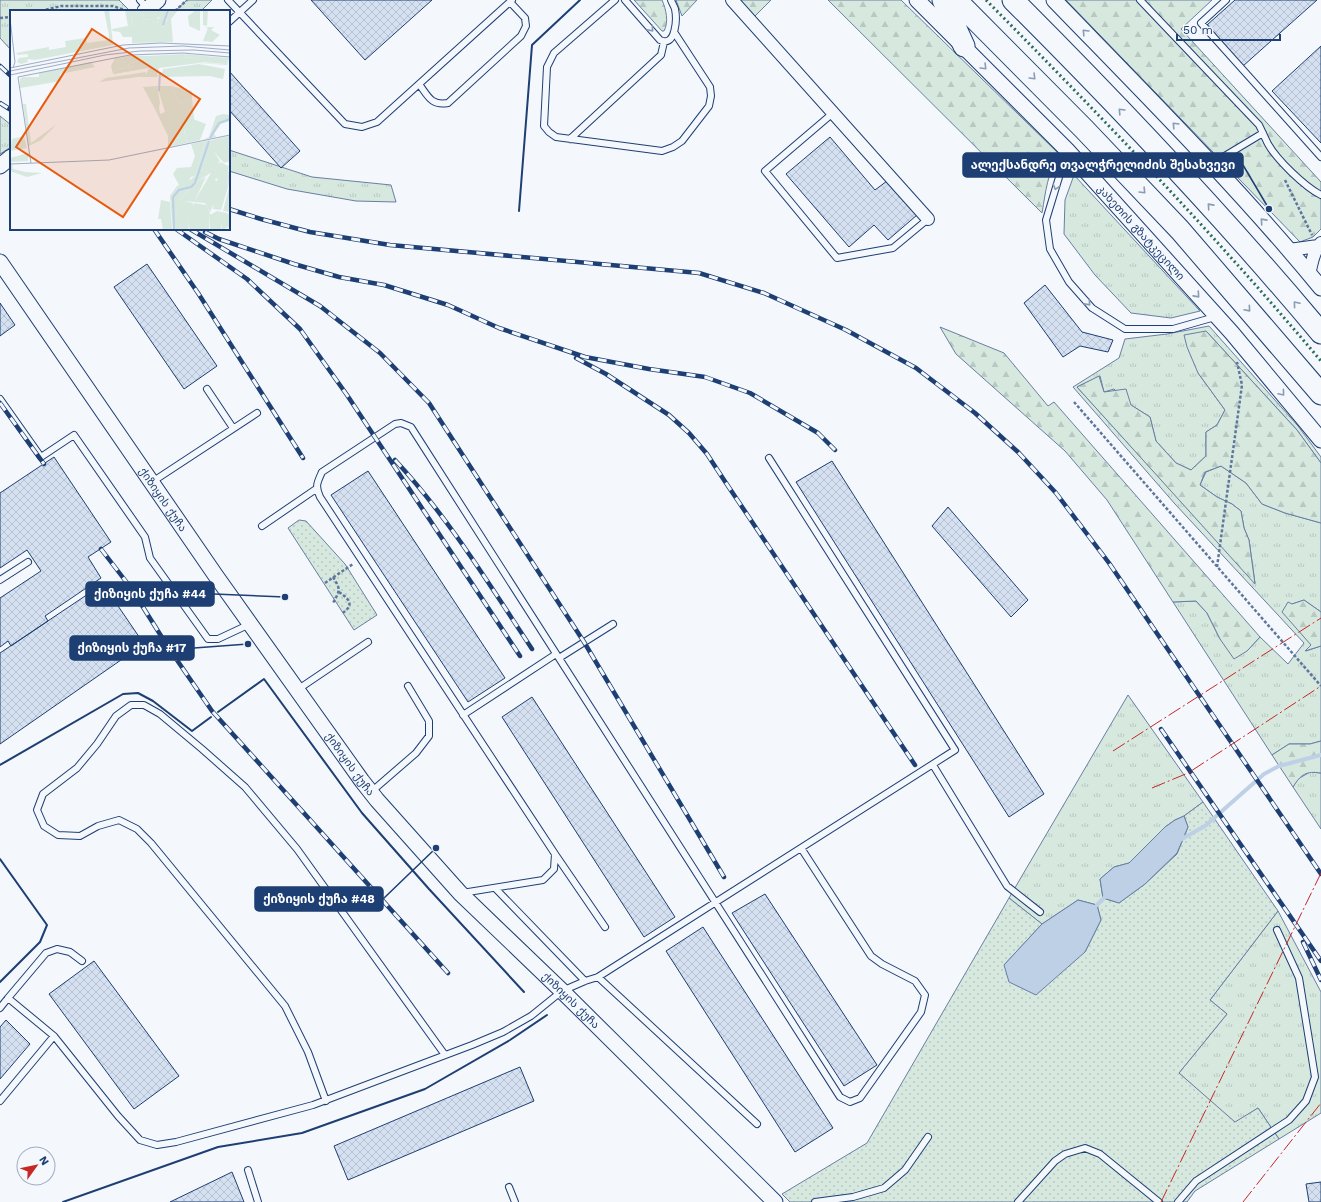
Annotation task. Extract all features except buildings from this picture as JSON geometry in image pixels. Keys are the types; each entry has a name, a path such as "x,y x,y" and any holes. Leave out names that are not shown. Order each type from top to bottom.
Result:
{"highway":[{"path":"943,0 964,46"},
{"path":"956,0 1084,129 1180,230 1321,394"},
{"path":"1019,4 1148,138 1273,277 1321,333"}],"street":[{"path":"732,0 928,219"},
{"name":"კახეთის გზატკეცილი","path":"916,0 1067,150 1232,333 1321,440"},
{"path":"1054,0 1212,163 1321,288"},
{"path":"0,166 10,157"},
{"path":"1289,250 1320,245"},
{"path":"1309,274 1314,257 1320,245"},
{"name":"ქიზიყის ქუჩა","path":"0,262 250,624 370,792 460,893 562,991 775,1202"}],"lane":[{"path":"228,0 345,124 362,127 377,122 419,84 511,1 525,18 526,26 521,36 448,104 433,102 419,84"},
{"path":"230,21 253,0"},
{"path":"615,0 554,53 547,67 544,126 556,137 662,151 673,147 682,141 709,106 711,96 710,87 674,32"},
{"path":"626,0 660,40 664,42"},
{"path":"570,139 660,55 664,42 668,41 674,32 675,8 671,0"},
{"path":"1140,0 1258,124 1269,146 1291,171 1312,190 1321,195"},
{"path":"1226,0 1201,23 1321,157"},
{"path":"833,114 765,171 838,258 894,248 928,219"},
{"path":"1212,163 1263,133"},
{"path":"1067,150 1046,220 1047,228 1050,249 1069,282 1087,303 1092,308 1125,329 1173,329 1216,316"},
{"path":"206,389 233,428"},
{"path":"0,399 41,457 74,434 146,537 150,558 208,639 218,640 250,624"},
{"path":"152,482 257,413"},
{"path":"605,927 463,715 316,489 317,482 322,472 395,424 405,424 411,427 840,1097 850,1102 860,1098 922,1012 925,995 915,981 882,964 871,956 801,848"},
{"path":"8,998 54,1036 118,1116 140,1140 157,1145 176,1142 305,1108 326,1101 503,1032 531,1016 562,991 598,977 955,750 769,458"},
{"path":"262,526 316,489"},
{"path":"0,580 28,562"},
{"path":"463,715 613,624"},
{"path":"297,690 368,642"},
{"path":"370,792 416,753 429,736 429,721 408,686"},
{"path":"326,1101 308,1052 286,1006 151,843 137,829 119,820 98,826 80,836 58,835 44,826 37,810 44,794 77,768 97,744 116,716 131,705 144,705 160,714 202,748 245,787 297,850 445,1055"},
{"path":"933,764 1007,886 1040,912"},
{"path":"460,893 543,880 554,869 555,854"},
{"path":"495,888 585,981"},
{"path":"1178,1202 1196,1180 1289,1120 1306,1101 1315,1077 1299,978 1277,930"},
{"path":"0,1008 46,953 57,949 70,952 82,961"},
{"path":"598,977 757,1124"},
{"path":"0,1101 54,1036"},
{"path":"815,1202 853,1197 884,1188 905,1170 928,1137"},
{"path":"1018,1202 1055,1161 1065,1154 1085,1148 1100,1154 1158,1202"},
{"path":"248,1170 258,1202"},
{"path":"509,1187 515,1202"}],"path":[{"path":"176,10 187,0"},
{"path":"44,10 61,6 113,6 124,10"},
{"path":"0,18 10,16"},
{"path":"1282,161 1280,171 1320,245"},
{"path":"1217,567 1242,385 1237,358"},
{"path":"1074,402 1321,686"},
{"path":"325,582 361,560"},
{"path":"333,577 340,588 333,603"},
{"path":"339,592 349,601 349,607 341,614"}],"green space":[{"path":"0,0 119,0 128,9 10,10 10,49 0,38"},
{"path":"187,0 212,0 202,10 176,10"},
{"path":"634,0 662,0 665,7 666,16 666,27 664,31 662,31"},
{"path":"676,0 697,0 682,16"},
{"path":"739,0 771,0 754,17"},
{"path":"828,0 901,0 1059,154 1049,176 1042,213"},
{"path":"1066,0 1212,0 1181,29 1321,182 1321,229 1313,237 1300,242"},
{"path":"0,116 10,124 10,148 0,154"},
{"path":"230,150 312,177 391,185 396,202 356,201 287,189 230,171"},
{"path":"1074,175 1200,311 1171,318 1131,313 1095,275 1064,234 1065,200"},
{"path":"1209,326 1298,426 1321,457 1321,463 1297,430 1206,331 1198,373 1225,410 1217,425 1206,432 1206,456 1191,470 1176,463 1156,441 1150,417 1131,405 1114,389 1104,392 1100,376 1077,387 1255,583 1249,540 1244,528 1241,511 1200,485 1206,472 1221,466 1246,483 1262,504 1285,513 1321,523 1321,612 1304,600 1292,604 1311,645 1306,651 1321,646 1321,741 1310,744 1289,744 1272,755 1173,602 1196,601 1207,613 1220,639 1247,651 1260,637 1288,664 1304,643 1175,504 1073,387 1119,358 1125,339 1167,334"},
{"path":"940,327 1004,353 1048,406 1054,402 1260,637 1247,651 1234,659 1220,639 1207,613 1196,601 1173,602 1107,500 1065,451 956,354"},
{"path":"1206,331 1297,430 1321,463 1321,523 1285,513 1262,504 1246,483 1221,466 1205,472 1200,485 1241,511 1244,528 1249,540 1255,584 1077,387 1099,376 1104,392 1126,389 1131,405 1150,417 1156,441 1176,463 1191,470 1206,456 1206,432 1217,425 1225,410 1198,373 1187,347 1184,335"},
{"path":"299,520 306,521 345,564 377,615 354,630 288,528"},
{"path":"1304,600 1321,612 1321,646 1305,651 1311,645 1282,612 1288,602 1292,604"},
{"path":"1128,695 1203,802 1184,816 1165,827 1129,863 1114,867 1100,879 1103,898 1097,905 1078,900 1042,924 1009,898"},
{"path":"1321,741 1321,773 1304,774 1293,787 1272,755 1289,744 1310,744"},
{"path":"1310,772 1321,773 1321,829 1293,787 1298,779"},
{"path":"1203,802 1278,911 1210,1000 1227,1014 1179,1073 1235,1122 1258,1108 1279,1139 1195,1191 1187,1202 790,1202 782,1194 867,1143 1009,898 1042,924 1004,965 1085,952 1101,920 1097,905 1103,898 1119,903 1145,884 1177,854 1188,827 1184,816"},
{"path":"1278,911 1321,992 1321,1113 1279,1139 1258,1108 1235,1123 1179,1073 1227,1014 1210,1000"}],"water":[{"path":"1184,816 1188,827 1177,853 1145,884 1119,903 1103,898 1100,879 1114,867 1129,863 1165,827"},
{"path":"1078,900 1097,905 1101,920 1085,952 1036,995 1009,982 1004,965 1042,924"}],"waterway":[{"path":"1180,840 1205,826 1264,774 1279,766 1321,755"},
{"path":"1097,905 1106,896"}],"railway":[{"path":"0,66 10,75"},
{"path":"0,103 10,109"},
{"path":"230,209 310,232 390,245 699,273 764,293 846,330 916,368 975,413 1018,452 1056,493 1109,563 1321,874"},
{"path":"155,230 198,293 303,458"},
{"path":"177,230 247,279 300,329 347,395 520,656"},
{"path":"192,230 320,306 380,353 429,403 584,642 724,877"},
{"path":"205,232 219,239 294,264 339,277 384,285 448,305 499,328 585,357 649,369 705,377 750,393 818,433 835,450"},
{"path":"576,358 606,374 669,415 689,433 707,454 915,765"},
{"path":"0,403 44,464"},
{"path":"395,460 433,504 484,576 532,649"},
{"path":"101,549 131,588 168,647 212,711 448,973"},
{"path":"1161,729 1321,961"},
{"path":"1303,942 1321,980"}],"hedge":[{"path":"986,0 1199,222 1321,361"}],"wall":[{"path":"519,211 532,45 580,0"},
{"path":"218,712 264,679 362,813 429,889 524,992"},
{"path":"0,765 123,694 138,693 153,701 192,731 211,717"},
{"path":"0,859 47,925 40,942 0,982"},
{"path":"63,1202 218,1147 302,1133 425,1089 510,1040 547,1015"}],"power":[{"path":"1113,751 1321,618"},
{"path":"1152,788 1188,773 1321,686"},
{"path":"1161,1202 1321,873"},
{"path":"1243,1202 1321,1103"}],"place":[{"name":"ალექსანდრე თვალჭრელიძის შესახვევი","path":"1269,209"},
{"name":"ქიზიყის ქუჩა #44","path":"285,597"},
{"name":"ქიზიყის ქუჩა #17","path":"248,644"},
{"name":"ქიზიყის ქუჩა #48","path":"436,848"}]}
